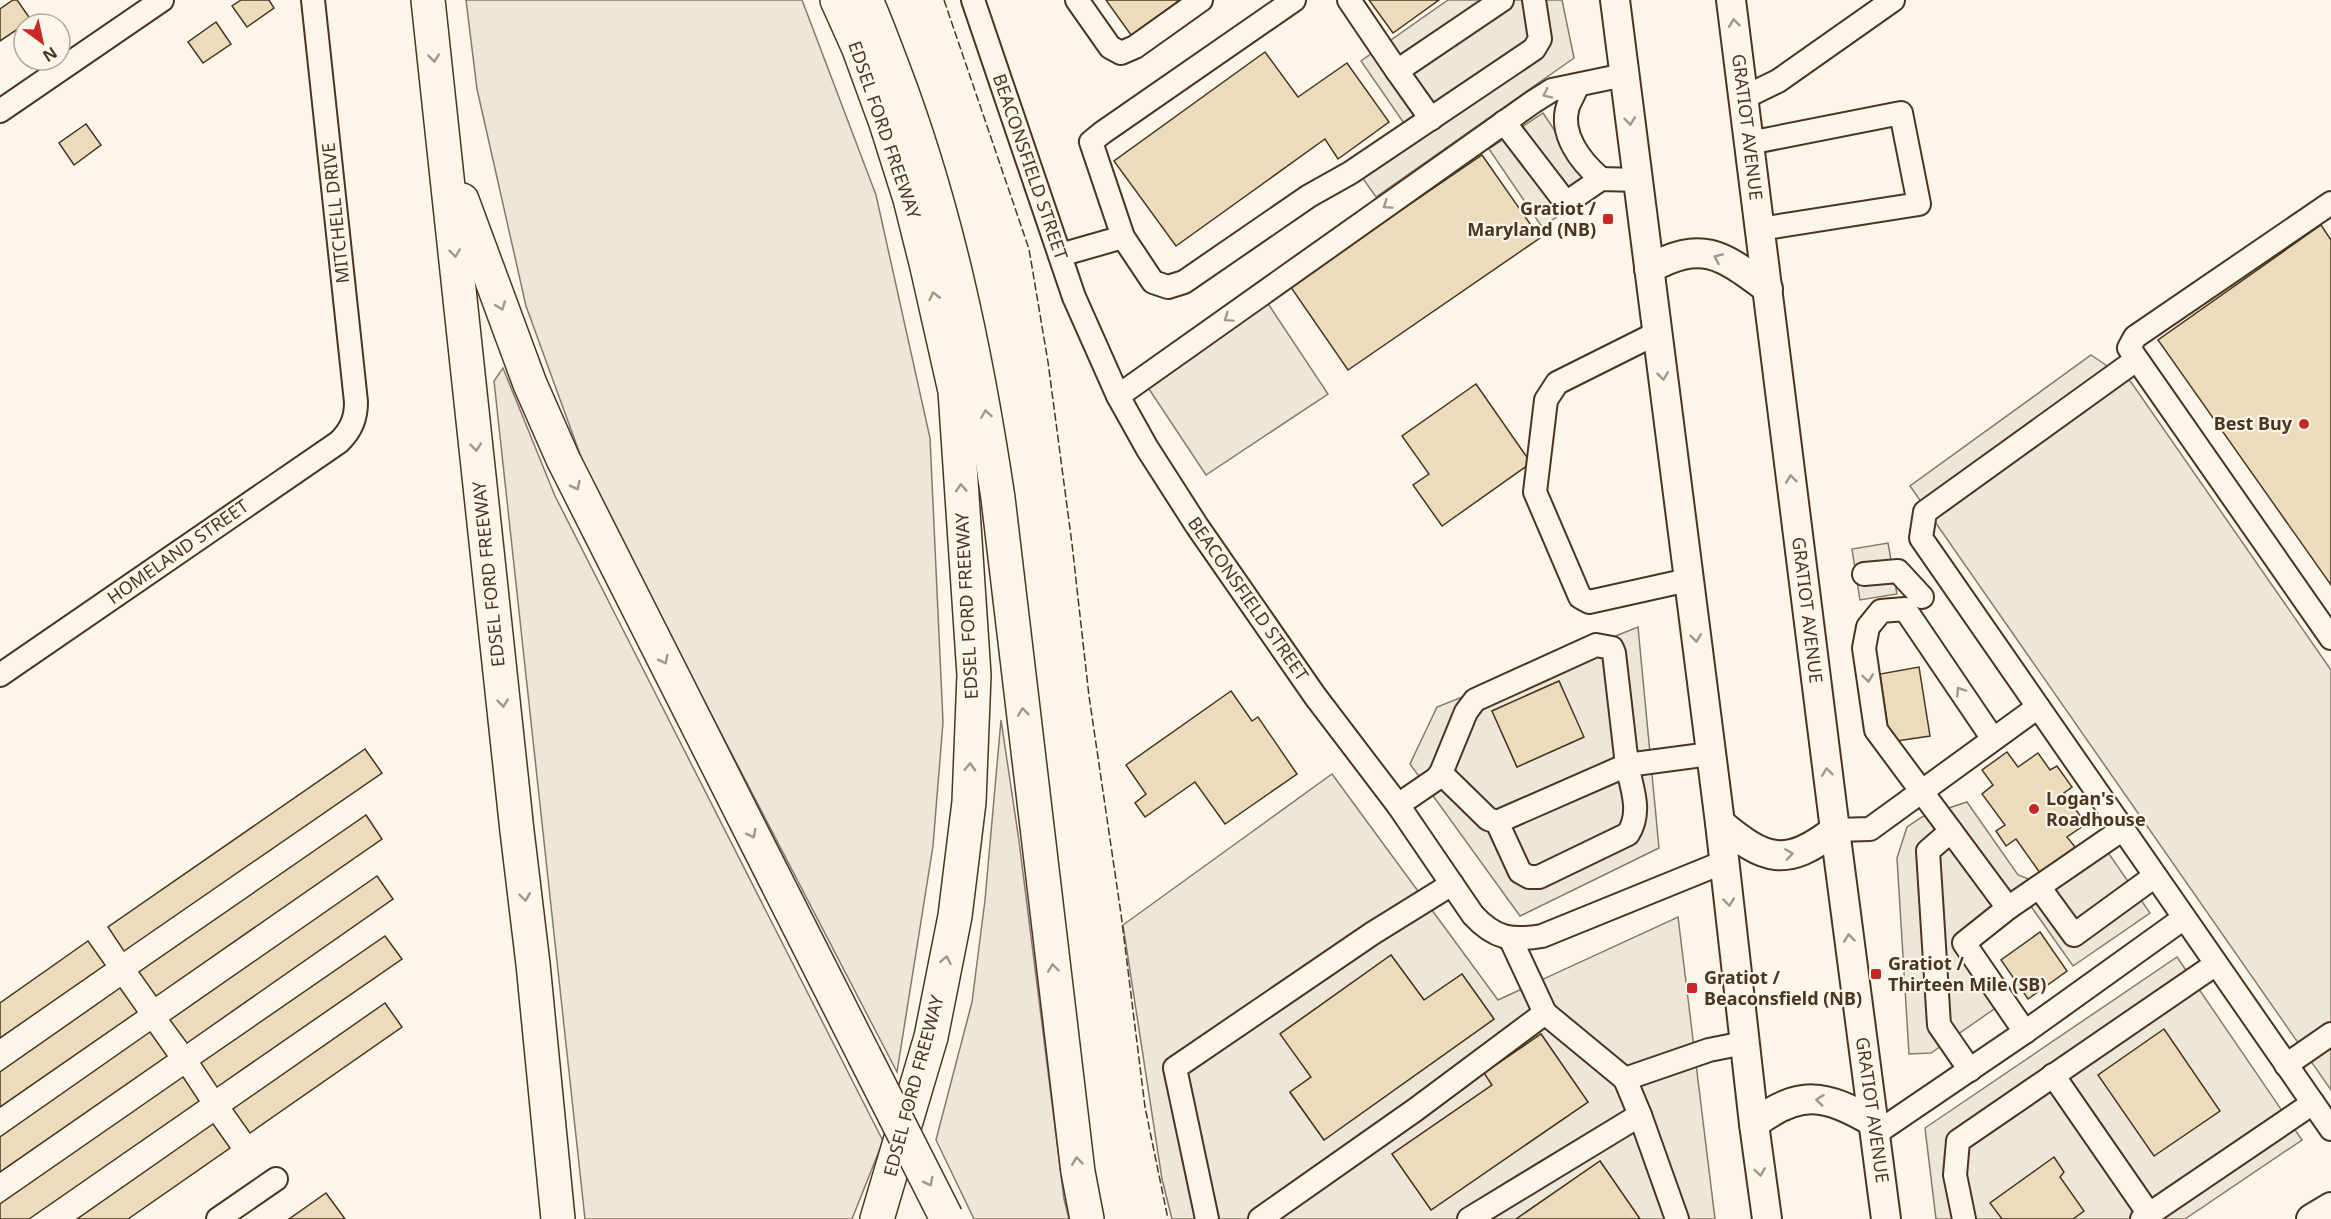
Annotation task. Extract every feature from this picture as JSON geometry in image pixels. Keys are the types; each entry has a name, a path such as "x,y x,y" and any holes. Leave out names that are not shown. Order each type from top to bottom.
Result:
{"highway":[{"name":"EDSEL FORD FREEWAY","path":"428,0 533,964 558,1219"},
{"name":"EDSEL FORD FREEWAY","path":"837,0 871,81 910,200 955,392 974,675 969,802 954,916 932,1037 877,1219"},
{"path":"866,0 911,115 941,213 967,318 985,409 998,498 1077,1161 1087,1219"},
{"path":"445,153 527,374 563,459 947,1218"}],"main road":[{"path":"1615,0 1720,823 1744,1043 1767,1219"},
{"name":"GRATIOT AVENUE","path":"1731,0 1886,1219"},
{"path":"1649,270 1678,255 1694,252 1708,254 1742,270 1768,289"},
{"path":"1720,823 1742,841 1774,855 1789,856 1804,851 1835,830"},
{"path":"1754,1124 1773,1109 1790,1101 1807,1099 1828,1101 1850,1109 1874,1128"}],"street":[{"path":"0,111 162,0"},
{"name":"MITCHELL DRIVE","path":"313,0 356,402 352,425"},
{"name":"BEACONSFIELD STREET","path":"974,0 1074,297 1118,396 1197,526 1315,696 1398,805 1482,925 1511,940"},
{"path":"1077,0 1110,47 1121,53 1135,47 1201,0"},
{"path":"1294,0 1091,142 1123,237 1153,282 1168,287 1184,282 1309,196 1350,173 1534,49 1540,39 1534,0"},
{"path":"1349,0 1431,118"},
{"path":"1397,71 1502,0"},
{"path":"1743,98 1778,81 1893,0"},
{"path":"1118,396 1552,90 1624,75"},
{"path":"1578,85 1568,107 1566,125 1574,148 1588,168 1601,179"},
{"path":"1749,143 1901,113 1919,204 1760,229"},
{"path":"1504,122 1566,203 1601,179 1638,180"},
{"path":"2331,203 2135,338 2129,348 2331,638"},
{"path":"1060,255 1123,237"},
{"path":"1657,333 1557,383 1546,400 1535,492 1580,597 1589,602 1688,580"},
{"path":"2136,360 1925,512 1921,538 2331,1129"},
{"name":"HOMELAND STREET","path":"0,675 339,442 352,425"},
{"path":"1864,574 1898,571 1913,603 1993,739"},
{"path":"1949,578 1913,603 1881,611 1868,627 1864,648 1876,730 2008,908"},
{"path":"1398,805 1436,779 1441,773 1466,712 1475,700 1601,645 1612,648 1627,765 1637,814 1634,825 1628,834 1539,877 1529,877 1520,872 1497,822"},
{"path":"1835,830 1870,829 2038,706"},
{"path":"1441,773 1488,819 1497,822 1627,765 1710,754"},
{"path":"2025,1032 1964,943 2008,908 2123,829"},
{"path":"1951,831 1928,851 1939,1025 1970,1070"},
{"path":"1677,1219 1625,1079 1545,1014 1511,940 1542,936 1560,930 1724,862"},
{"path":"2039,887 2074,935 2155,876"},
{"path":"1207,1219 1175,1068 1373,933 1452,884"},
{"path":"1874,1128 1970,1070 2184,918"},
{"path":"1964,1219 1955,1175 1958,1141 2216,964"},
{"path":"1260,1219 1415,1110 1545,1014"},
{"path":"2286,1065 2331,1034"},
{"path":"1625,1079 1709,1050 1744,1043"},
{"path":"2053,1075 2145,1217 2313,1103"},
{"path":"1469,1219 1640,1115"},
{"path":"218,1219 276,1179"}],"shaded area":[{"path":"466,0 802,0 876,195 930,438 943,722 933,846 897,1072 589,479 526,306 477,89"},
{"path":"1448,0 1562,0 1574,58 1376,197 1352,163 1406,126 1361,61"},
{"path":"1543,113 1595,191 1542,227 1489,149"},
{"path":"1267,302 1328,394 1206,475 1145,383"},
{"path":"2091,355 2131,382 2331,670 2331,1090 1910,486"},
{"path":"503,368 555,496 883,1141 852,1219 585,1219 494,381"},
{"path":"1888,543 1897,594 1860,600 1852,549"},
{"path":"1638,627 1659,848 1520,916 1410,764 1437,707","holes":["1559,681 1583,737 1517,767 1492,711"]},
{"path":"1001,720 1019,841 1064,1199 1069,1219 974,1219 936,1140 972,1002 985,900"},
{"path":"1332,774 1498,1000 1678,917 1715,1219 1640,1219 1600,1161 1516,1219 1172,1219 1162,1179 1123,925","holes":["1391,955 1424,1000 1462,974 1494,1019 1324,1140 1290,1093 1311,1077 1281,1033","1541,1034 1588,1102 1431,1210 1392,1154 1492,1085 1485,1073"]},
{"path":"1967,802 2018,875 2053,888 2107,851 2150,913 2073,966 2030,905 1960,953 1997,1007 1931,1053 1909,1054 1897,858 1907,827 1922,817"},
{"path":"2177,957 2302,1140 2185,1219 1936,1219 1925,1128"}],"building":[{"path":"13,0 17,0 25,12 12,12 12,33 0,41 0,9"},
{"path":"241,0 269,0 274,8 247,27 232,6"},
{"path":"1106,0 1180,0 1131,35"},
{"path":"1369,0 1439,0 1393,33"},
{"path":"216,22 231,44 203,63 188,42"},
{"path":"1265,52 1298,97 1347,63 1389,122 1338,159 1325,139 1176,246 1114,161"},
{"path":"86,124 101,145 74,165 59,143"},
{"path":"1482,155 1540,238 1348,370 1290,286"},
{"path":"2321,225 2331,240 2331,585 2158,340"},
{"path":"1476,384 1531,463 1442,526 1413,485 1429,474 1402,436"},
{"path":"1919,667 1930,736 1890,742 1880,674"},
{"path":"1559,681 1584,737 1517,767 1492,711"},
{"path":"1231,691 1252,721 1258,717 1297,774 1225,824 1195,782 1145,817 1135,803 1146,794 1126,765"},
{"path":"365,749 382,773 124,951 108,927"},
{"name":"Logan's Roadhouse","path":"2007,752 2018,767 2038,753 2050,770 2057,766 2072,787 2064,793 2086,824 2067,837 2075,847 2040,873 2016,839 2006,846 1996,831 2005,825 1982,794 1993,785 1982,770"},
{"path":"366,815 382,839 156,996 139,972"},
{"path":"377,876 393,899 187,1043 170,1020"},
{"path":"2040,932 2067,971 2028,999 2001,960"},
{"path":"385,936 402,959 217,1087 201,1063"},
{"path":"88,941 105,965 0,1038 0,1003"},
{"path":"1391,955 1424,1000 1462,974 1494,1019 1324,1140 1290,1092 1311,1077 1280,1034"},
{"path":"120,988 137,1012 0,1107 0,1072"},
{"path":"385,1003 402,1027 250,1133 233,1109"},
{"path":"2164,1029 2220,1111 2154,1156 2098,1075"},
{"path":"150,1032 167,1056 0,1172 0,1137"},
{"path":"1541,1034 1588,1102 1431,1210 1392,1154 1492,1085 1484,1073"},
{"path":"183,1077 199,1101 29,1219 0,1219 0,1204"},
{"path":"213,1124 230,1148 128,1219 77,1219"},
{"path":"2054,1157 2064,1172 2060,1177 2084,1211 2073,1219 2002,1219 1990,1203"},
{"path":"1600,1161 1640,1219 1516,1219"},
{"path":"326,1193 345,1219 289,1219"}],"fence":[{"path":"944,0 1029,249 1048,362 1089,696 1121,914 1145,1107 1168,1219"}],"place":[{"name":"Gratiot / Maryland (NB)","path":"1608,219"},
{"name":"Best Buy","path":"2304,424"},
{"name":"Logan's Roadhouse","path":"2034,809"},
{"name":"Gratiot / Thirteen Mile (SB)","path":"1876,974"},
{"name":"Gratiot / Beaconsfield (NB)","path":"1692,988"}]}
